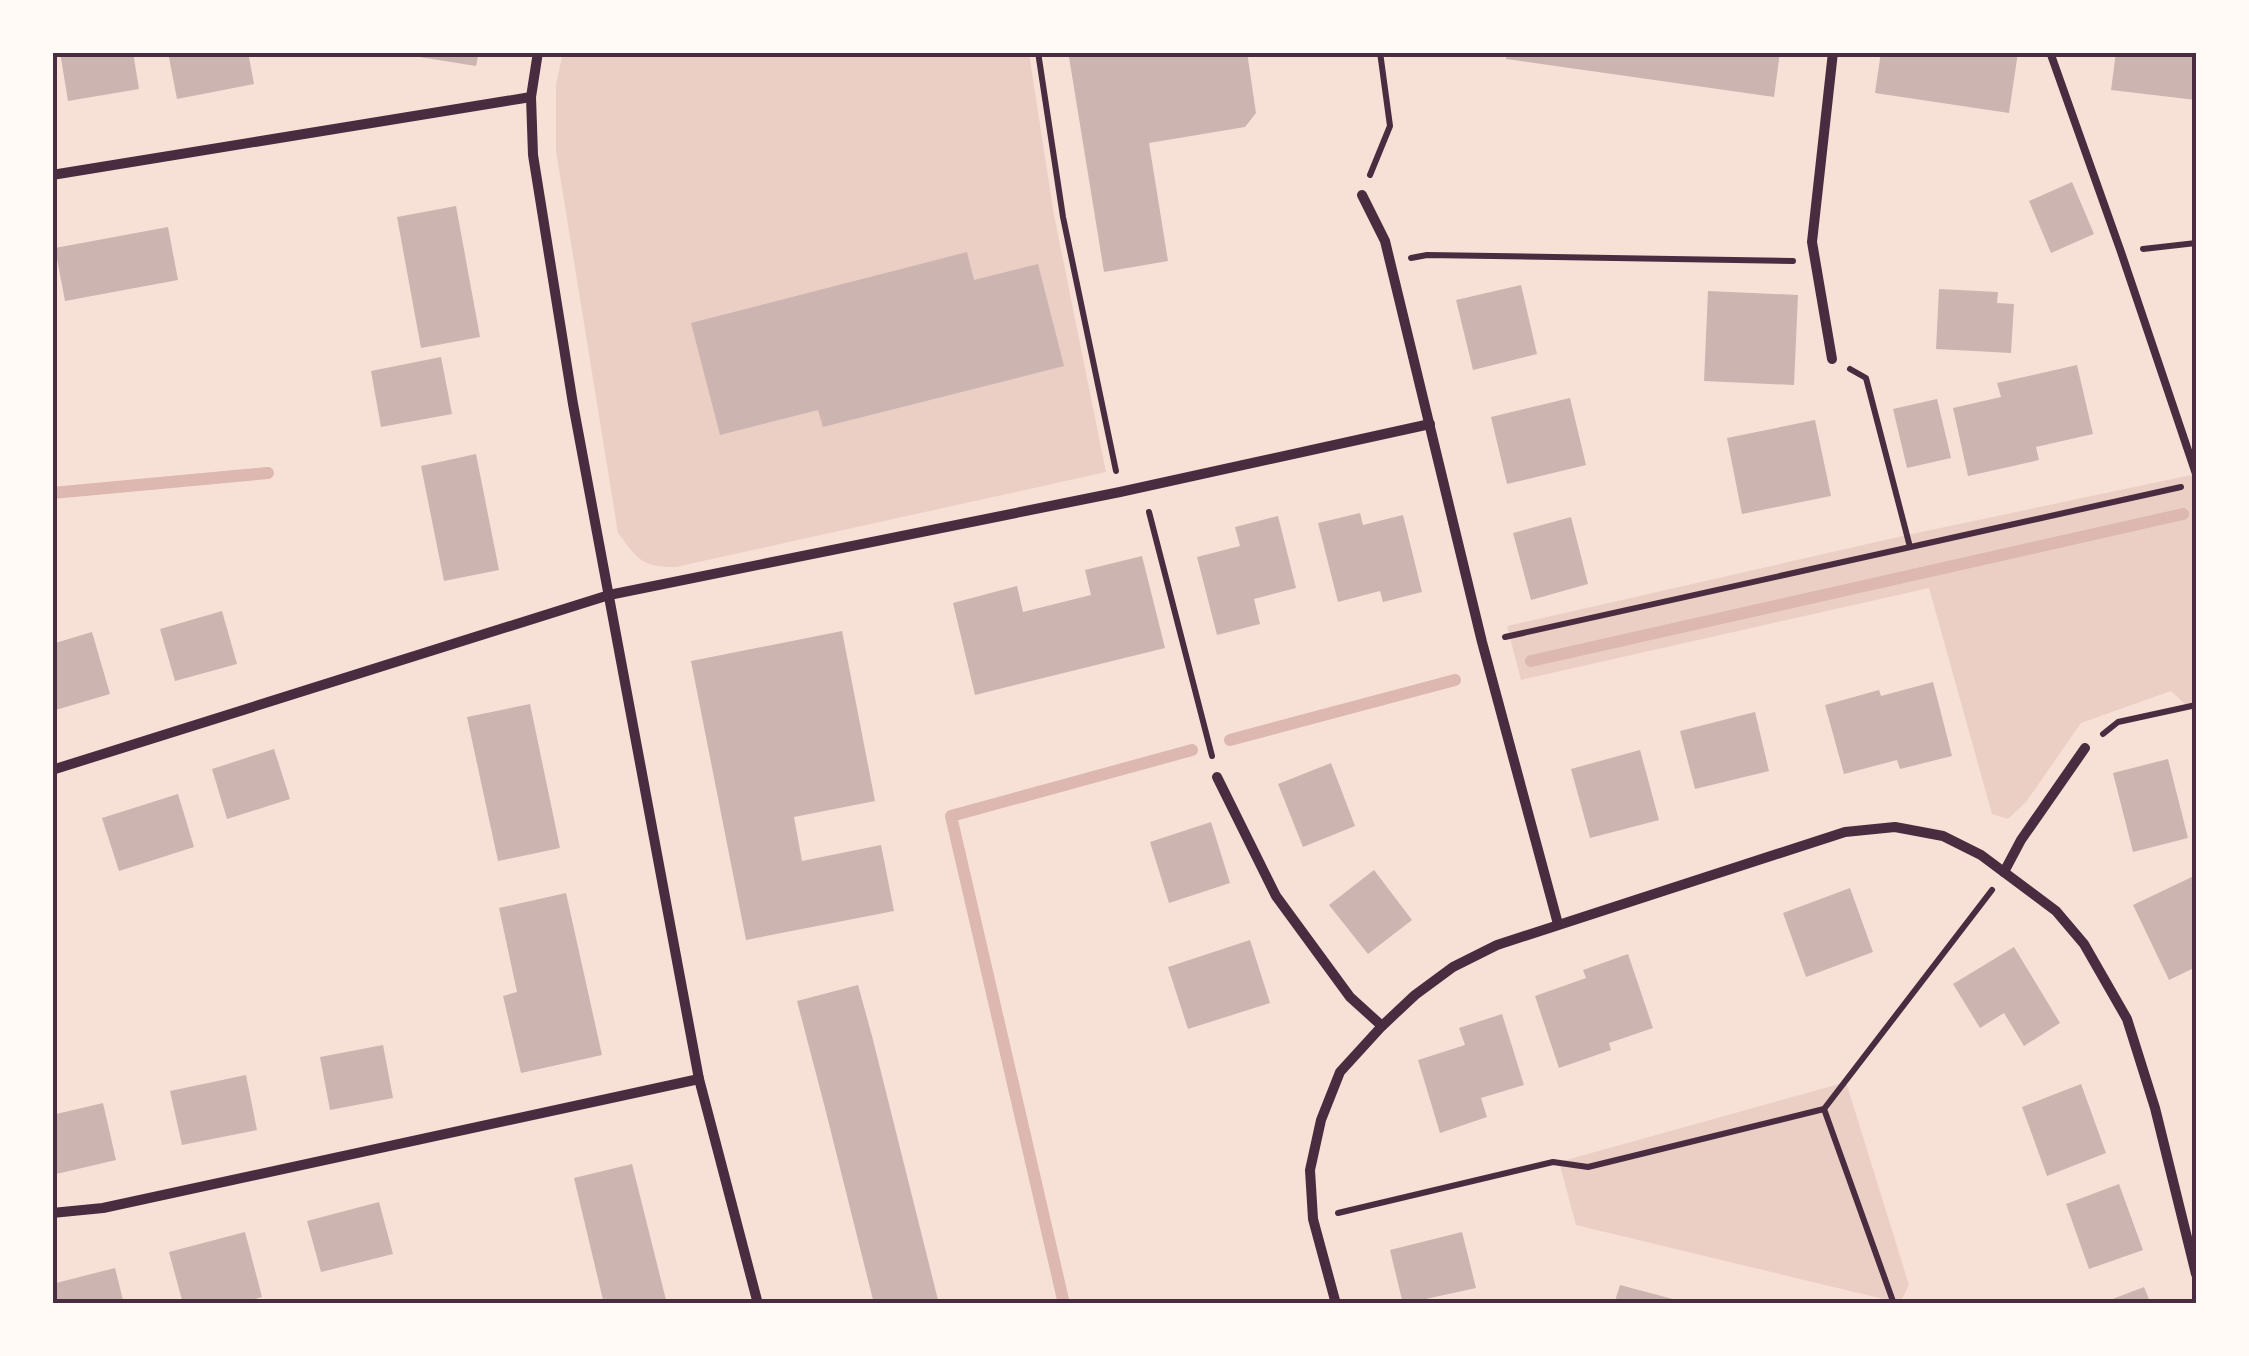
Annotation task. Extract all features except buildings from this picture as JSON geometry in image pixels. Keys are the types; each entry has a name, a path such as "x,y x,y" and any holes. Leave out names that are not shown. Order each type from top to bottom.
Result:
{"street":[{"path":"538,52 530,97 536,174 573,404 699,1079 758,1304"},
{"path":"1832,359 1812,242 1833,52"},
{"path":"52,175 530,97"},
{"path":"1362,195 1385,241 1482,642 1558,924"},
{"path":"52,770 609,595 1120,492 1430,424"},
{"path":"2004,872 2084,748"},
{"path":"1218,777 1276,896 1350,996 1382,1026"},
{"path":"1336,1304 1312,1219 1310,1170 1320,1120 1340,1072 1415,995 1453,967 1497,944 1846,832 1895,827 1943,836 1981,855 2056,911 2084,944 2127,1018 2193,1242 2196,1274"},
{"path":"52,1213 102,1208 699,1079"}],"lane":[{"path":"2050,52 2196,474"}],"path":[{"path":"1038,52 1063,217 1120,492"},
{"path":"1362,195 1390,126 1380,52"},
{"path":"2122,252 2196,243"},
{"path":"1390,263 1427,255 1815,261"},
{"path":"1832,359 1866,378 1910,547"},
{"path":"1482,642 2196,483"},
{"path":"1143,487 1218,777"},
{"path":"2084,748 2118,722 2196,705"},
{"path":"1312,1219 1553,1162 1588,1168 1824,1109 2004,872"},
{"path":"1824,1109 1894,1304"}],"shaded area":[{"path":"563,53 1029,53 1054,215 1106,472 676,567 642,560 618,533 556,151 556,84"},
{"path":"2196,474 2196,703 2186,705 2171,691 2081,723 2026,802 2008,819 1992,814 1929,588 1521,680 1507,626"},
{"path":"1846,1082 1909,1285 1900,1303 1576,1225 1559,1162"}],"waterway":[{"path":"52,493 268,473"},
{"path":"1531,661 2183,514"},
{"path":"1230,740 1455,680"},
{"path":"1064,1304 951,816 1192,750"}]}
